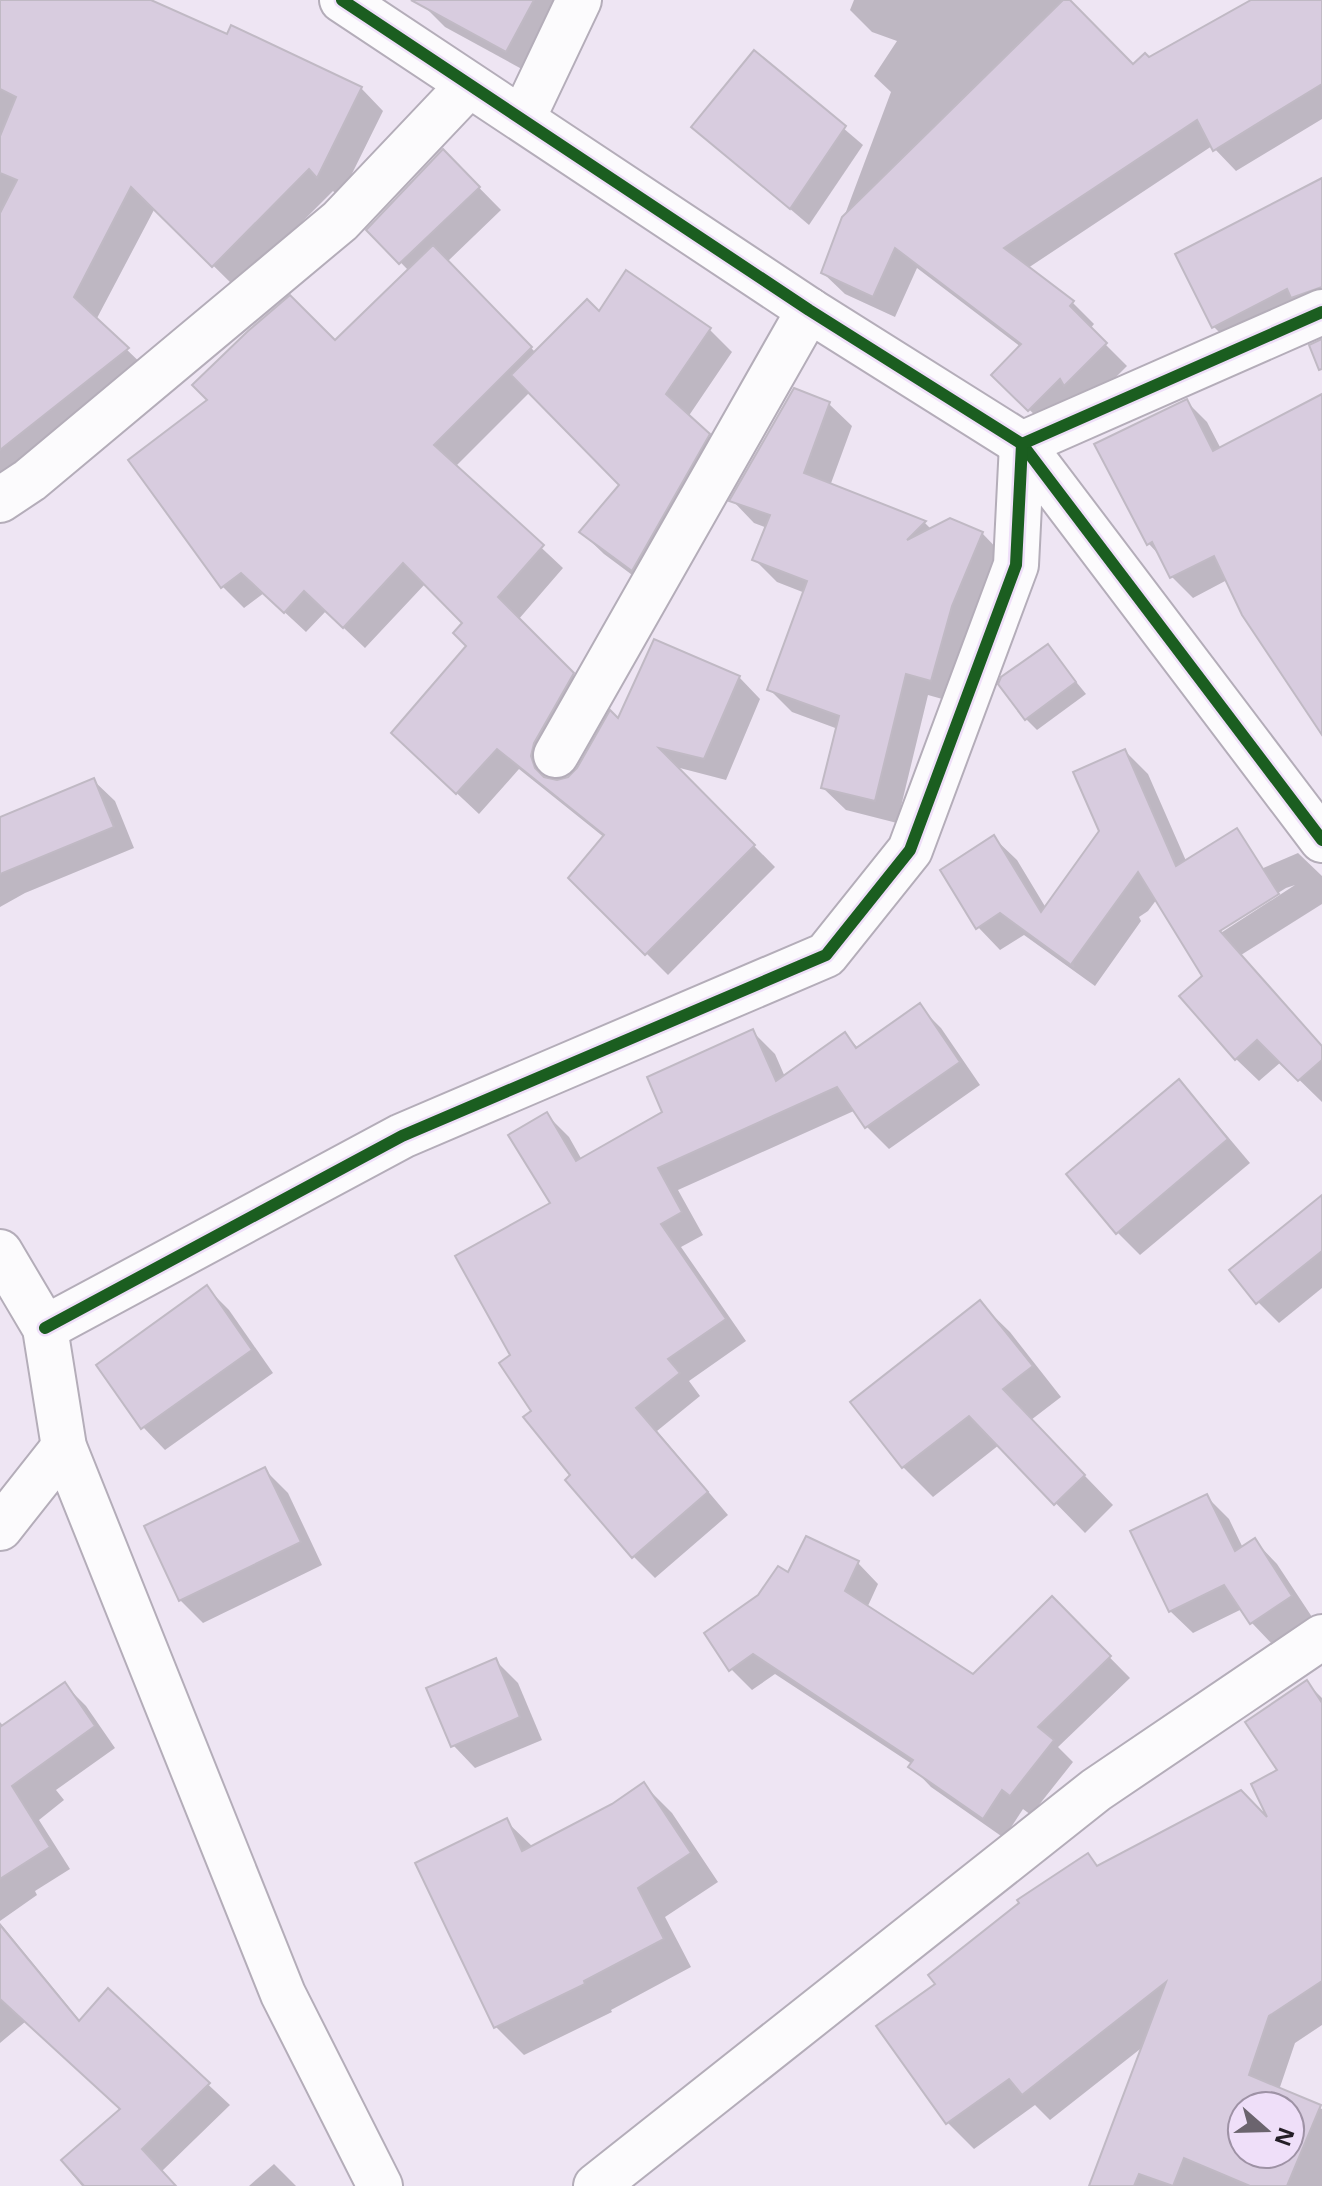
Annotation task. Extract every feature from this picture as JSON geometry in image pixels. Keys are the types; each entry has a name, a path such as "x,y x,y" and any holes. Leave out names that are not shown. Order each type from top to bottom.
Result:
{"street":[{"path":"342,0 809,310 1022,444 1322,840"},
{"path":"523,118 579,0"},
{"path":"0,500 30,480 340,221 468,86"},
{"path":"556,755 809,310"},
{"path":"1022,444 1322,312"},
{"path":"45,1328 402,1136 826,955 910,850 1016,565 1022,444"},
{"path":"0,1252 45,1328 64,1447 283,1994 380,2186"},
{"path":"0,1528 64,1447"},
{"path":"596,2186 1096,1790 1322,1637"}],"building":[{"path":"0,0 151,0 227,34 231,25 362,87 317,178 309,169 212,267 131,187 74,297 129,348 0,450 0,213 17,180 0,173 0,136 16,97 0,89"},
{"path":"411,0 534,0 506,52"},
{"path":"1063,0 1070,0 1133,64 1145,53 1149,57 1251,0 1322,0 1322,84 1213,151 1197,120 1004,248 1074,301 1070,306 1107,343 1064,386 1060,379 1028,411 991,375 1021,344 895,248 873,297 821,273 842,217"},
{"path":"754,50 846,126 790,209 691,127"},
{"path":"443,149 480,187 399,264 366,230"},
{"path":"1322,178 1322,287 1291,298 1287,289 1212,328 1175,254"},
{"path":"433,245 532,347 434,445 544,545 498,597 574,673 534,743 531,756 535,768 544,777 557,780 568,777 577,768 610,710 618,718 654,639 740,676 704,759 659,748 755,845 645,955 568,878 604,835 497,749 456,794 391,733 466,646 453,633 462,623 403,563 343,628 304,591 284,613 241,573 221,588 128,460 207,400 192,385 290,295 335,340"},
{"path":"626,270 711,328 666,394 710,434 632,571 579,532 619,485 511,375 587,299 599,311"},
{"path":"1322,339 1322,369 1319,370 1309,345"},
{"path":"794,388 830,402 804,473 926,521 907,540 950,518 983,532 952,606 931,681 906,674 875,801 821,788 839,716 767,690 807,581 752,560 770,515 729,501"},
{"path":"1322,394 1322,735 1242,615 1214,556 1170,578 1152,542 1147,545 1094,444 1187,399 1213,451"},
{"path":"1048,644 1076,682 1025,720 998,684 1001,677"},
{"path":"1125,749 1176,866 1237,828 1279,894 1220,931 1322,1046 1322,1060 1298,1081 1257,1040 1235,1060 1179,996 1202,976 1138,872 1072,963 1074,967 1000,913 976,929 940,870 994,835 1041,912 1099,831 1073,772"},
{"path":"94,778 114,827 0,874 0,817"},
{"path":"920,1003 960,1062 865,1128 837,1087 658,1168 682,1212 661,1224 726,1319 668,1359 680,1373 636,1408 708,1492 632,1558 565,1480 570,1475 523,1417 531,1411 499,1363 510,1355 455,1256 550,1203 508,1135 547,1112 576,1161 662,1112 647,1077 753,1029 776,1081 845,1032 856,1048"},
{"path":"1179,1079 1228,1139 1116,1234 1066,1174"},
{"path":"1322,1195 1322,1251 1256,1304 1229,1270"},
{"path":"207,1285 252,1350 141,1429 96,1365"},
{"path":"980,1300 1033,1366 1003,1389 1085,1475 1054,1505 969,1416 902,1468 850,1402"},
{"path":"265,1467 301,1542 179,1601 144,1526"},
{"path":"1207,1494 1235,1551 1255,1538 1292,1596 1250,1624 1224,1585 1169,1612 1130,1531"},
{"path":"806,1536 859,1561 845,1591 973,1674 1052,1596 1111,1656 1038,1727 1054,1740 1010,1796 1002,1790 983,1819 908,1767 913,1760 753,1654 729,1671 704,1633 758,1595 778,1566 788,1572"},
{"path":"496,1658 520,1717 451,1747 426,1688"},
{"path":"1307,1680 1322,1703 1322,1981 1269,2016 1249,2075 1285,2090 1226,2090 1226,2170 1294,2170 1287,2186 1250,2186 1184,2158 1173,2186 1139,2174 1134,2186 1089,2186 1166,1982 1022,2095 1009,2079 946,2124 876,2026 935,1984 928,1975 1019,1903 1017,1900 1088,1853 1097,1866 1241,1790 1267,1817 1251,1784 1277,1770 1245,1722"},
{"path":"65,1682 95,1726 12,1786 50,1847 0,1879 0,1727"},
{"path":"644,1782 691,1853 638,1888 664,1939 584,1981 585,1984 494,2028 415,1863 507,1818 522,1851 612,1804"},
{"path":"0,1925 79,2021 108,1988 210,2083 142,2149 176,2186 84,2186 61,2160 120,2109 0,1999"},
{"path":"1306,2099 1321,2105 1306,2141"}],"cycle path":[{"path":"342,0 809,310 1022,444 1322,840"},
{"path":"45,1328 402,1136 826,955 910,850 1016,565 1022,444 1322,312"}]}
